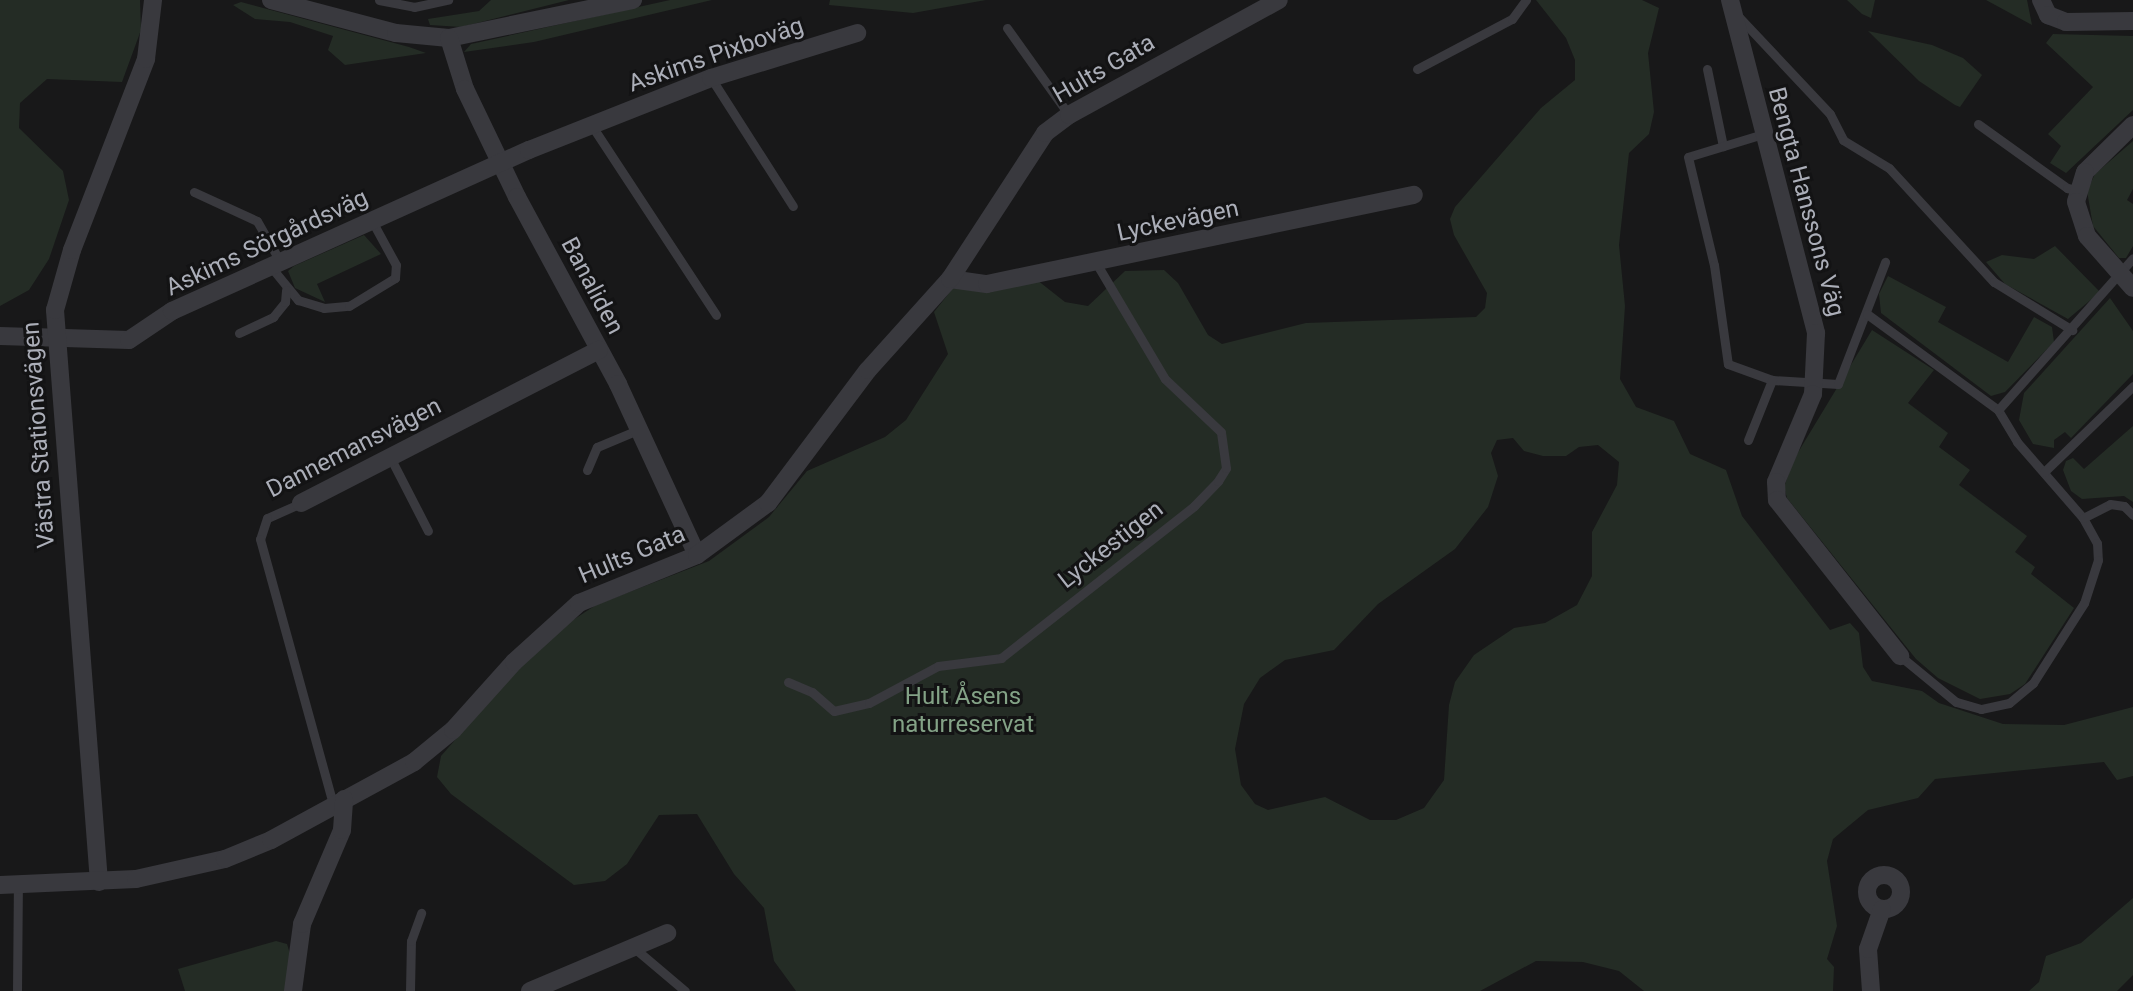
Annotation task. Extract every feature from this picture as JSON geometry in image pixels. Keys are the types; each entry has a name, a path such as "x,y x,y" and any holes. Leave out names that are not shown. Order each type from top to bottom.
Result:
{"street":[{"name":"Västra Stationsvägen","path":"99,882 54,339 58,288 146,59 153,0"},
{"path":"271,0 312,6 396,33 449,38 633,0"},
{"name":"Hults Gata","path":"9,885 99,882 183,870 249,851 433,749 579,603 697,555 768,503 868,370 950,279 1000,209 1032,147 1069,115 1279,0"},
{"path":"2041,0 2048,15 2066,22 2133,21"},
{"name":"Bengta Hanssons Väg","path":"1732,6 1763,134 1813,306 1814,384 1776,482 1777,500 1900,656"},
{"name":"Askims Pixboväg","path":"502,162 711,78 857,33"},
{"name":"Banaliden","path":"449,38 465,89 640,429 697,555"},
{"path":"2127,282 2087,236 2078,213 2078,190 2098,156 2133,125"},
{"name":"Askims Sörgårdsväg","path":"0,336 129,340 172,311 502,162"},
{"name":"Lyckevägen","path":"950,279 987,284 1414,195"},
{"name":"Dannemansvägen","path":"301,503 599,350"},
{"path":"293,991 302,924 342,830 338,801"},
{"path":"1871,991 1868,949 1882,909"},
{"path":"530,991 556,986 632,946 667,933"}],"lane":[{"path":"379,0 414,7 448,0"},
{"path":"1417,69 1512,19 1526,0"},
{"path":"1732,6 1830,114 1843,140 1889,168 1994,282 2072,330"},
{"path":"1007,28 1069,115"},
{"path":"1707,69 1723,146"},
{"path":"711,78 793,206"},
{"path":"1978,124 2067,188 2078,190"},
{"path":"592,126 716,315"},
{"path":"1763,134 1688,157 1714,265 1722,346 1735,370 1772,380 1838,384 1885,262"},
{"path":"194,192 257,221 286,290 285,302 273,317 239,333"},
{"path":"286,290 310,305 338,308 392,283 396,265 372,221"},
{"path":"1998,410 2072,330 2127,282 2133,258"},
{"name":"Lyckestigen","path":"788,682 812,692 834,711 869,703 938,666 1001,658 1194,506 1218,481 1226,468 1221,432 1165,379 1096,263"},
{"path":"1867,314 1998,410 2083,518 2097,543 2098,560 2084,603 2033,683 1997,707 1981,709 1956,702 1900,656"},
{"path":"1748,440 1772,380"},
{"path":"2044,472 2133,386"},
{"path":"587,470 597,447 640,429"},
{"path":"390,457 428,531"},
{"name":"Dannemansvägen","path":"301,503 267,518 260,539 338,801"},
{"path":"2083,518 2110,504 2124,506 2133,515"},
{"path":"9,885 17,991"},
{"path":"410,991 411,941 421,913"},
{"path":"632,946 685,991"}],"green space":[{"path":"0,0 140,0 141,30 122,82 47,79 20,103 19,128 63,171 69,200 49,259 29,290 0,306"},
{"path":"491,0 569,0 461,27 430,25 428,19 479,11"},
{"path":"670,0 712,0 534,42 464,52 471,44"},
{"path":"830,0 986,0 913,13 829,5"},
{"name":"Hult Åsens naturreservat","path":"1536,0 1642,0 1659,8 1648,53 1654,112 1649,134 1629,153 1619,245 1625,306 1620,379 1636,407 1674,421 1690,454 1726,470 1742,516 1830,630 1850,623 1859,633 1863,667 1872,681 1922,691 1939,703 2003,724 2064,725 2133,707 2133,776 2117,780 2104,762 1935,779 1918,798 1868,810 1833,839 1827,861 1837,926 1827,959 1834,967 1833,991 1644,991 1619,971 1583,962 1536,961 1480,991 796,991 774,961 764,908 734,874 697,814 659,815 627,864 605,881 574,885 451,794 437,777 441,756 526,660 573,620 596,605 709,561 769,517 807,471 885,437 906,420 948,354 934,312 954,287 1032,276 1065,302 1088,306 1125,271 1164,270 1178,283 1208,335 1222,344 1306,323 1476,317 1485,308 1487,293 1454,235 1450,219 1455,207 1541,108 1575,80 1575,60 1566,38","holes":["1513,438 1524,451 1543,456 1566,456 1579,447 1598,445 1619,462 1617,485 1592,532 1592,576 1577,605 1545,623 1514,628 1474,655 1455,682 1449,705 1444,780 1424,808 1396,820 1370,820 1325,797 1268,810 1255,804 1241,785 1235,749 1244,704 1260,678 1285,660 1334,650 1378,604 1455,549 1488,507 1498,476 1491,453 1497,440"]},
{"path":"1847,0 1875,0 1871,18 1862,14"},
{"path":"1986,0 2027,0 2032,25"},
{"path":"241,2 426,53 345,65 328,50 333,36 290,22 255,19 233,5"},
{"path":"1868,31 1932,45 1963,58 1982,75 1960,107 1919,81"},
{"path":"2053,34 2133,36 2133,110 2066,173 2050,163 2061,146 2048,134 2093,87 2046,43"},
{"path":"2133,141 2133,189 2127,200 2133,204 2133,246 2126,258 2119,258 2093,226 2087,191 2095,174"},
{"path":"364,235 381,254 317,284 325,302 295,288 288,271 294,266"},
{"path":"2055,246 2100,292 2068,319 2005,284 1986,262 2002,255 2034,259"},
{"path":"1888,276 1946,307 1938,322 2008,362 2034,317 2052,327 2054,342 2005,392 1991,396 1881,313 1879,294"},
{"path":"2110,298 2133,331 2133,374 2071,438 2065,432 2054,440 2054,448 2033,444 2019,420 2024,393"},
{"path":"1872,330 1934,370 1908,403 1948,433 1939,447 1970,470 1959,485 2027,536 2015,552 2035,567 2031,574 2074,608 2025,684 2010,694 1980,699 1938,678 1916,659 1787,498 1784,487 1794,459"},
{"path":"2133,426 2133,502 2124,496 2082,499 2071,491 2063,470 2066,461 2073,458 2084,469"},
{"path":"2133,898 2133,975 2117,991 2029,991 2039,982 2046,956 2081,943"},
{"path":"276,941 287,944 290,954 286,991 185,991 178,969"}]}
